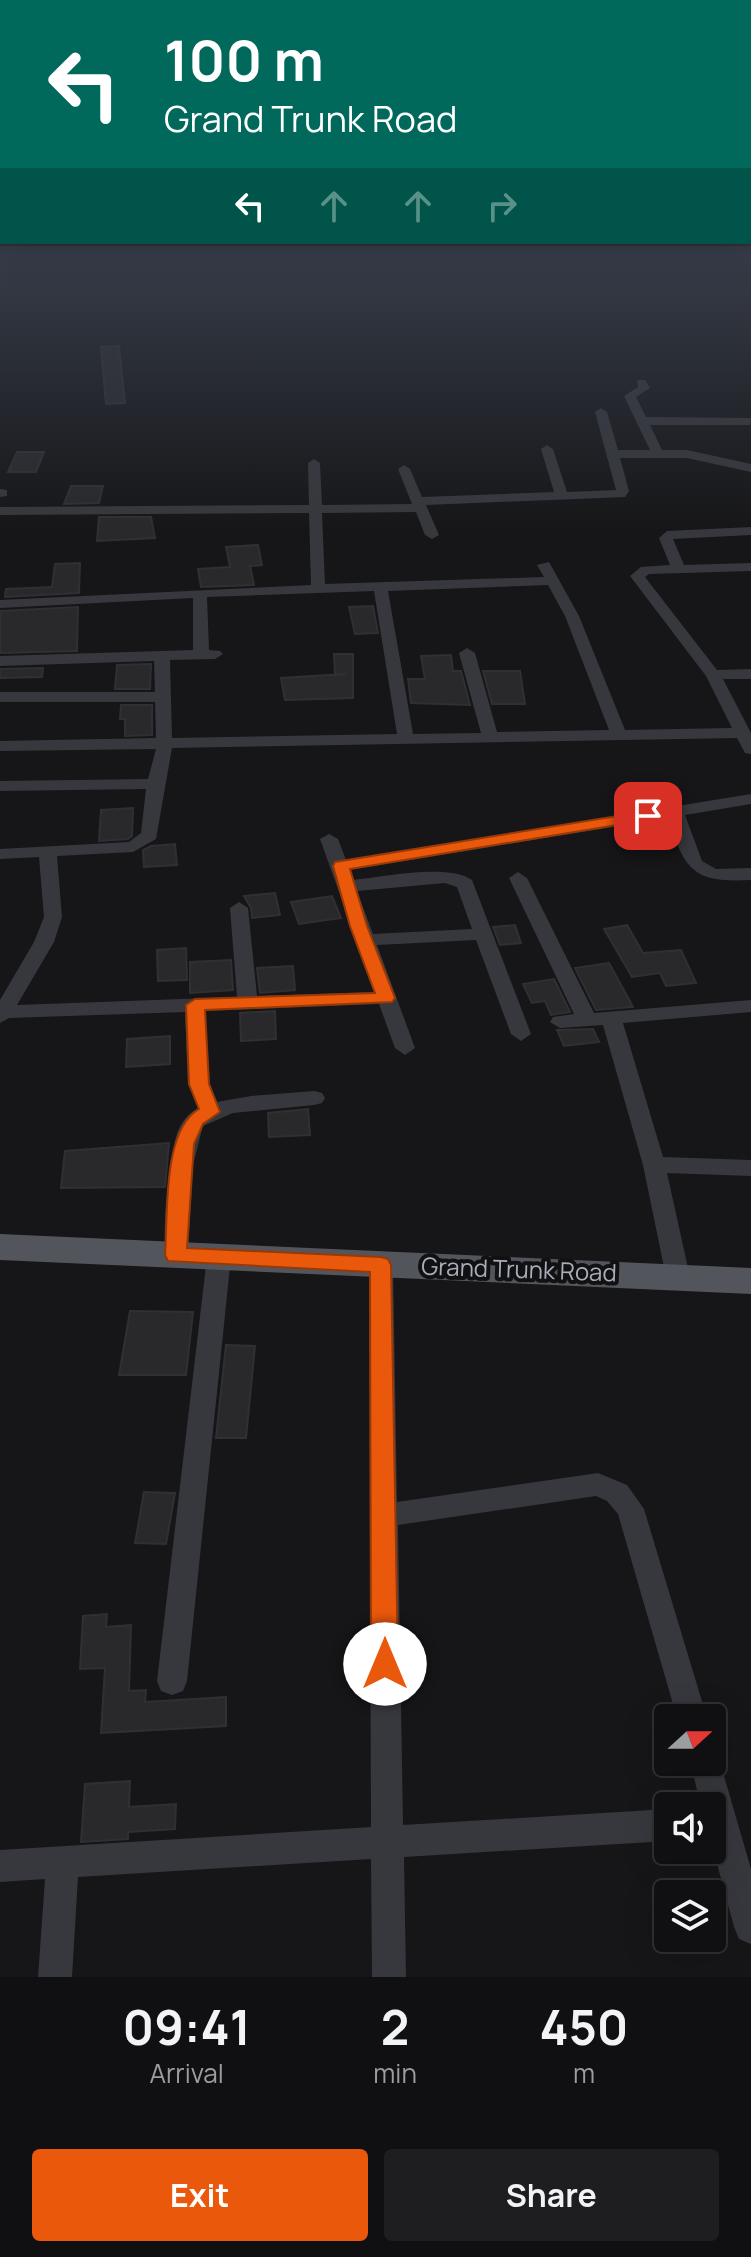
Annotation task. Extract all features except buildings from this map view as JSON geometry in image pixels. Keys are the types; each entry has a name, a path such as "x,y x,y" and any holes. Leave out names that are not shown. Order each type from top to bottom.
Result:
{"main road":[{"name":"Grand Trunk Road","path":"0,1247 751,1281"}],"street":[{"path":"641,382 644,388 630,396 658,454"},
{"path":"0,511 316,509 620,494 623,491 601,412"},
{"path":"642,421 750,421"},
{"path":"547,449 562,497"},
{"path":"613,454 687,454 751,468"},
{"path":"314,463 318,589"},
{"path":"404,469 432,535"},
{"path":"679,569 666,538 672,534 751,531"},
{"path":"544,565 572,616 619,735"},
{"path":"751,567 646,570 637,576 713,675 751,749"},
{"path":"0,604 200,593 553,581"},
{"path":"380,587 406,739"},
{"path":"0,661 208,654 200,593"},
{"path":"467,653 490,737"},
{"path":"0,854 133,847 150,835 155,784 164,744 162,656"},
{"path":"713,675 751,674"},
{"path":"0,697 163,697"},
{"path":"0,746 743,733"},
{"path":"0,786 155,784"},
{"path":"341,866 751,799"},
{"path":"675,812 692,863 699,871 727,876 751,874"},
{"path":"329,839 405,1048"},
{"path":"4,1004 44,942 53,917 48,851"},
{"path":"347,886 457,878 465,884 481,934 521,1034"},
{"path":"518,878 587,1020"},
{"path":"239,908 248,1003"},
{"path":"364,940 481,934"},
{"path":"4,1004 195,1005 386,998"},
{"path":"195,1005 199,1084 210,1112"},
{"path":"560,1022 751,1006"},
{"path":"612,1019 654,1165 678,1277"},
{"path":"176,1255 184,1144 195,1120 233,1106 314,1098"},
{"path":"654,1165 751,1168"},
{"path":"172,1681 219,1257"},
{"path":"381,1265 389,1977"},
{"path":"383,1516 598,1484 617,1493 630,1509 688,1704"},
{"path":"0,1866 654,1826"},
{"path":"726,1850 751,1927"},
{"path":"55,1977 63,1862"}],"route":[{"path":"385,1664 381,1265 176,1255 184,1144 195,1120 210,1112 199,1084 195,1005 386,998 341,866 648,816"}]}
